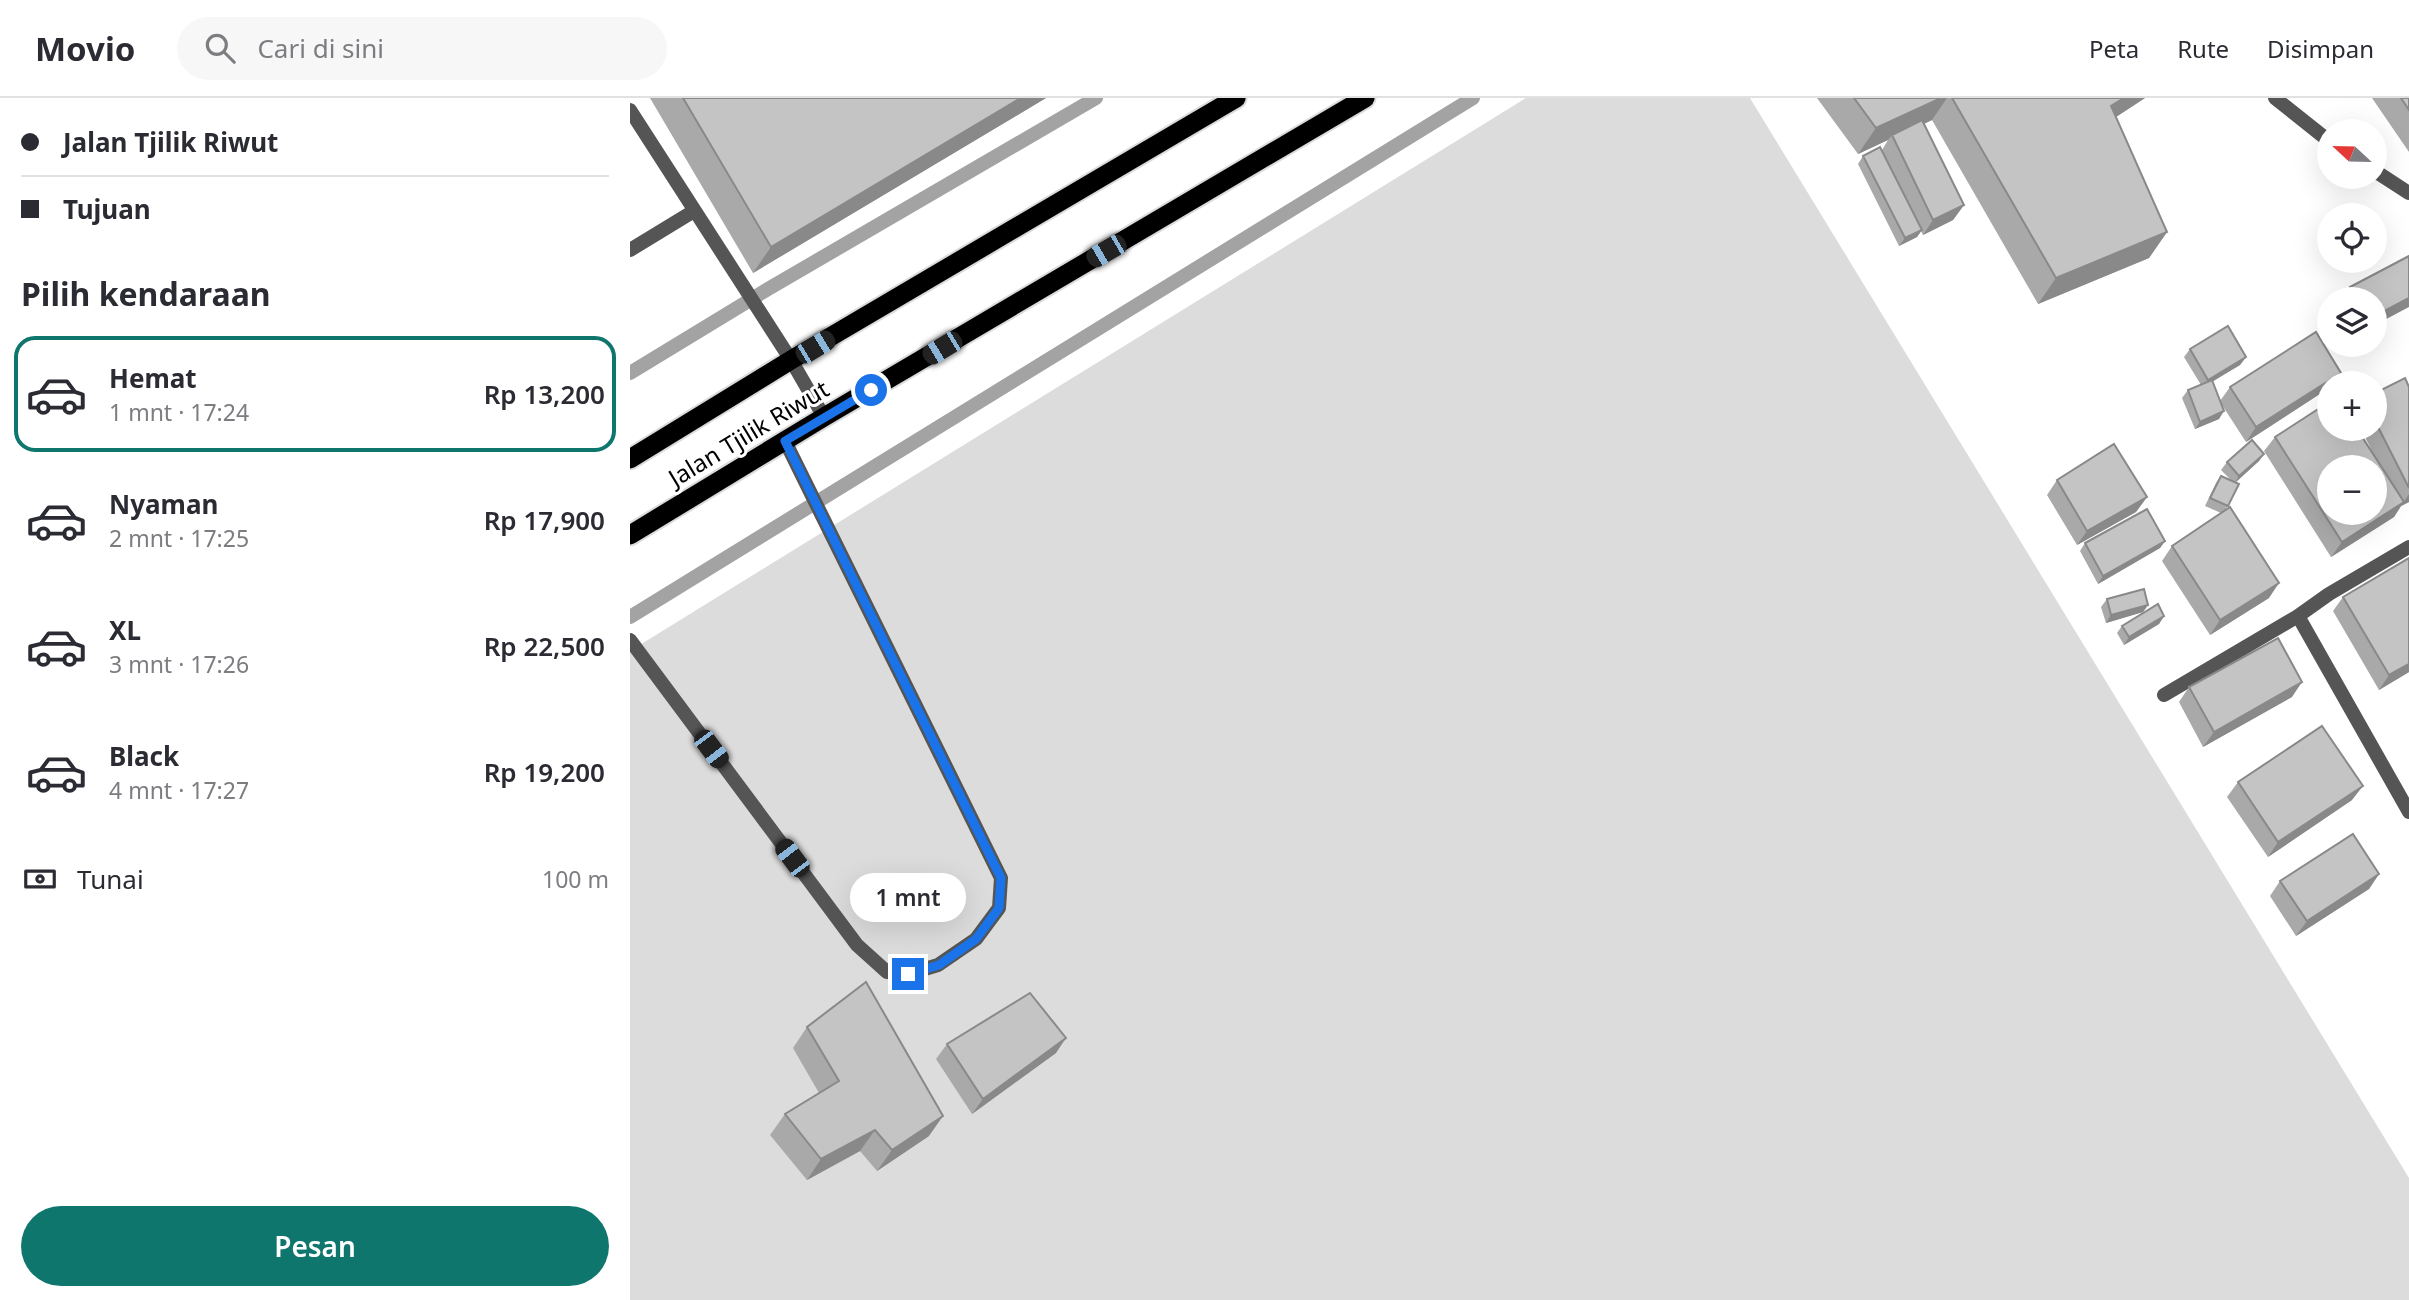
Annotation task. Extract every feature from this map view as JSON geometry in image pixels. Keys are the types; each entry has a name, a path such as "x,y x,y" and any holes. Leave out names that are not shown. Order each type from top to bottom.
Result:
{"highway":[{"name":"Jalan Tjilik Riwut","path":"630,458 1236,98"},
{"name":"Jalan Tjilik Riwut","path":"630,535 824,417 1365,98"}],"street":[{"path":"2276,98 2317,131"},
{"path":"630,110 791,360 824,417"},
{"path":"2387,179 2409,193"},
{"path":"630,250 694,211"},
{"path":"630,640 857,946 887,972 908,974 939,965 976,939 999,908 1001,878 785,441"},
{"path":"2164,695 2409,547"},
{"path":"2298,616 2409,812"}],"shaded area":[{"path":"1526,98 1750,98 2409,1178 2409,1300 630,1300 630,651"}],"building":[{"path":"683,98 1021,98 771,247"},
{"path":"1854,98 1941,98 1876,128"},
{"path":"1952,98 2124,98 2111,106 2167,232 2056,278"},
{"path":"2401,98 2409,98 2409,110"},
{"path":"1922,120 1964,205 1933,220 1892,135"},
{"path":"1880,147 1922,230 1905,238 1863,156"},
{"path":"2409,256 2409,298 2387,310 2387,287 2350,287 2377,273 2387,273 2387,268"},
{"path":"2228,326 2246,357 2208,380 2190,349"},
{"path":"2316,332 2317,357 2331,357 2340,371 2317,371 2317,388 2256,427 2230,387"},
{"path":"2405,378 2409,387 2409,488 2385,441 2387,387"},
{"path":"2212,380 2224,411 2200,422 2188,390"},
{"path":"2317,410 2317,441 2365,441 2374,455 2317,455 2317,503 2275,437"},
{"path":"2252,440 2264,454 2239,476 2227,462"},
{"path":"2114,444 2147,497 2087,531 2057,480"},
{"path":"2221,476 2239,484 2228,506 2210,498"},
{"path":"2387,476 2404,502 2387,513"},
{"path":"2230,507 2279,583 2220,620 2172,546"},
{"path":"2147,509 2165,541 2103,576 2085,543"},
{"path":"2331,525 2368,525 2342,542"},
{"path":"2409,558 2409,664 2389,675 2343,597"},
{"path":"2144,589 2148,605 2111,615 2107,599"},
{"path":"2158,604 2164,616 2129,637 2122,626"},
{"path":"2278,638 2302,682 2214,732 2189,687"},
{"path":"2322,726 2363,786 2278,842 2238,782"},
{"path":"2353,834 2379,874 2307,921 2280,881"},
{"path":"866,982 943,1116 892,1150 875,1130 821,1159 785,1114 839,1081 807,1027"},
{"path":"1030,993 1066,1038 983,1099 947,1044"}],"waterway":[{"path":"630,373 768,289 1096,98"},
{"path":"630,617 1473,98"}],"route":[{"path":"871,390 785,441 1001,878 999,908 976,939 939,965 908,974"}]}
